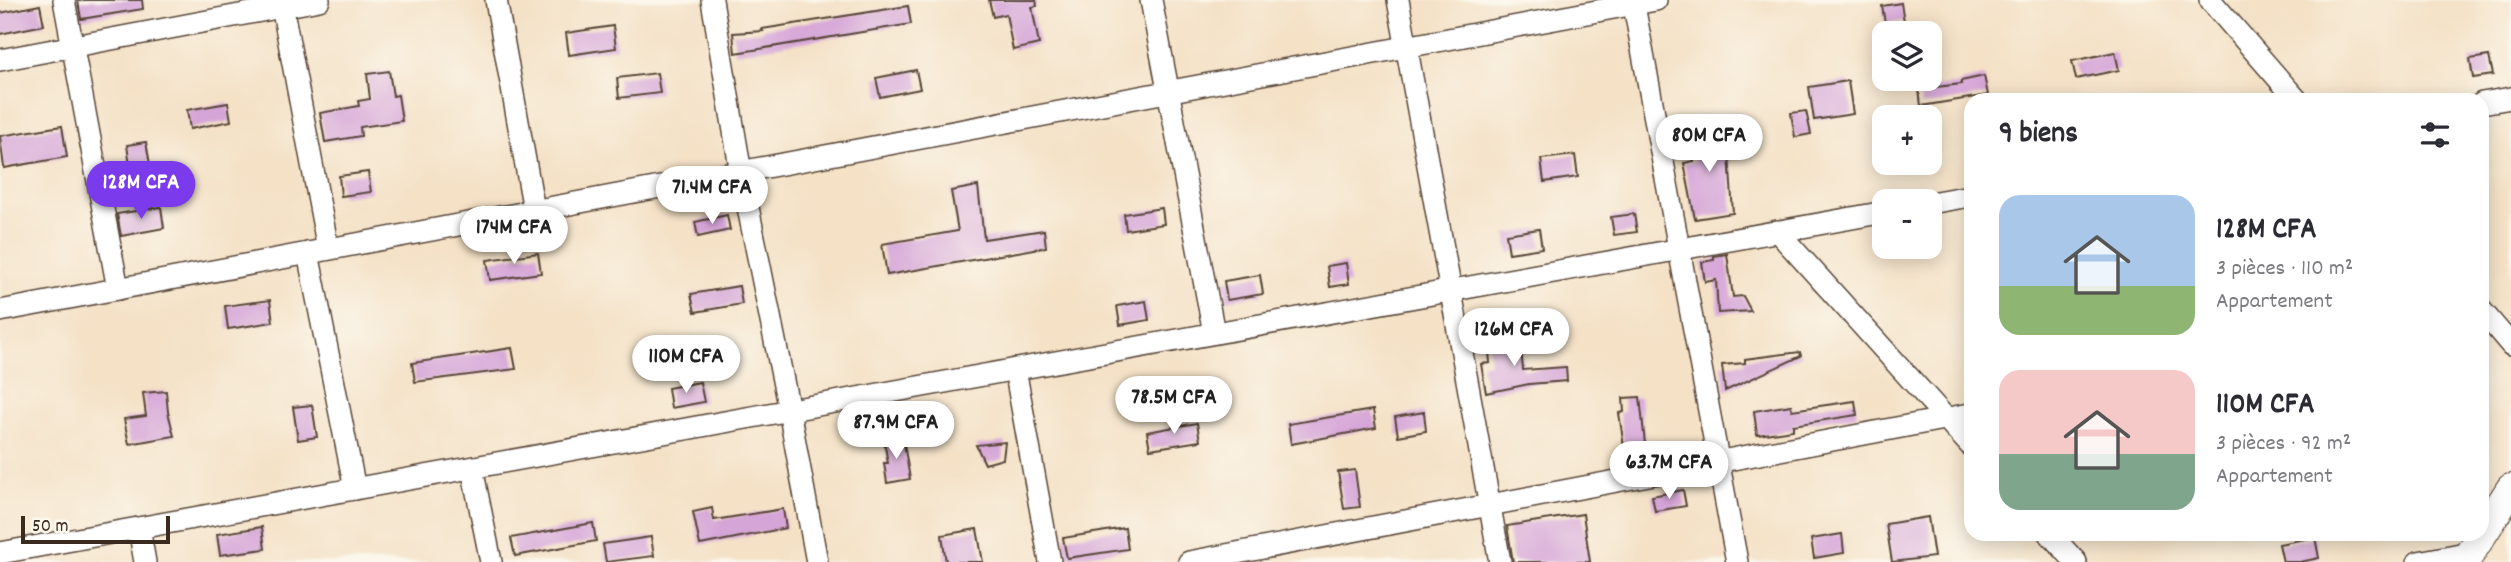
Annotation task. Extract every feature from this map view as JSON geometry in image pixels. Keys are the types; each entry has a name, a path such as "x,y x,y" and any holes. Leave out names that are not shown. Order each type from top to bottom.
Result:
{"street":[{"path":"64,0 118,289"},
{"path":"0,60 282,3 318,0"},
{"path":"496,0 534,210"},
{"path":"712,0 741,173 817,562"},
{"path":"1151,0 1214,333"},
{"path":"1398,0 1500,562"},
{"path":"0,311 1656,0"},
{"path":"2210,0 2291,93"},
{"path":"1634,2 1737,562"},
{"path":"282,3 355,489"},
{"path":"2489,102 2511,98"},
{"path":"1942,201 1964,197"},
{"path":"0,553 1872,214"},
{"path":"1777,231 1964,438"},
{"path":"2489,321 2511,345"},
{"path":"1015,369 1050,562"},
{"path":"1189,562 1964,415"},
{"path":"472,467 491,562"},
{"path":"2489,524 2511,489"},
{"path":"139,528 145,562"},
{"path":"2056,541 2076,562"},
{"path":"2418,562 2468,557 2478,541"}],"building":[{"path":"142,0 143,9 81,19 78,1"},
{"path":"989,0 1036,0 1037,6 1032,7 1039,44 1013,50 1006,14 993,17"},
{"path":"1901,3 1904,21 1885,21 1882,6"},
{"path":"40,5 44,25 0,34 0,13"},
{"path":"908,6 911,24 735,53 733,33 763,31 762,29"},
{"path":"613,26 616,48 569,55 566,33"},
{"path":"2115,52 2119,70 2076,79 2072,61"},
{"path":"2489,56 2493,75 2473,78 2470,59"},
{"path":"916,70 920,89 880,97 876,78"},
{"path":"389,71 393,96 398,95 402,121 360,127 361,136 325,142 320,113 359,106 358,101 370,99 367,74"},
{"path":"657,73 660,93 619,98 617,78"},
{"path":"1984,76 1988,93 1964,93 1964,99 1921,105 1919,91 1942,91 1942,86 1961,84 1961,81"},
{"path":"1848,81 1853,114 1814,120 1809,87"},
{"path":"228,103 231,121 190,129 187,110"},
{"path":"1806,111 1811,134 1795,137 1791,113"},
{"path":"62,126 67,157 4,168 0,136"},
{"path":"1721,126 1726,156 1729,155 1733,213 1695,219 1684,163 1694,161 1689,131"},
{"path":"146,142 151,170 131,173 127,145"},
{"path":"1575,155 1578,177 1544,182 1541,159"},
{"path":"368,172 371,192 341,196 339,176"},
{"path":"978,186 984,239 1044,230 1046,247 887,275 882,244 958,231 951,191"},
{"path":"161,207 164,228 121,236 117,214"},
{"path":"1162,208 1164,224 1126,230 1124,214"},
{"path":"1634,214 1637,232 1614,235 1611,217"},
{"path":"727,215 730,230 698,237 695,222"},
{"path":"1539,229 1542,248 1509,253 1506,234"},
{"path":"538,253 541,273 490,280 487,260"},
{"path":"1727,254 1733,297 1743,296 1751,311 1718,313 1716,280 1705,282 1702,262"},
{"path":"1346,263 1349,284 1330,287 1327,266"},
{"path":"1260,275 1263,294 1227,300 1224,281"},
{"path":"739,286 742,304 695,312 691,294"},
{"path":"270,300 273,322 228,329 225,306"},
{"path":"1146,301 1149,320 1120,325 1117,306"},
{"path":"1520,337 1523,370 1566,367 1567,381 1529,384 1486,393 1481,364 1490,363 1488,339"},
{"path":"512,348 516,369 415,382 412,363"},
{"path":"1800,352 1801,356 1725,391 1722,365 1745,363 1745,359"},
{"path":"700,382 704,402 671,408 668,388"},
{"path":"166,391 174,436 129,444 124,419 146,416 143,393"},
{"path":"1640,397 1645,444 1624,447 1619,413 1624,412 1623,398"},
{"path":"1855,401 1857,415 1793,425 1793,430 1757,435 1754,411 1791,405 1792,410"},
{"path":"312,405 317,437 298,440 293,407"},
{"path":"1373,410 1376,428 1291,444 1288,424"},
{"path":"1424,412 1426,431 1398,436 1395,417"},
{"path":"1197,423 1200,441 1150,449 1147,432"},
{"path":"903,438 910,479 887,483 884,463 888,463 884,441"},
{"path":"1005,442 1003,459 985,464 976,445"},
{"path":"1355,470 1360,507 1344,509 1338,472"},
{"path":"1683,490 1686,506 1655,511 1652,496"},
{"path":"712,508 714,520 783,509 786,528 700,545 693,512"},
{"path":"1583,514 1590,562 1513,562 1507,526"},
{"path":"1928,517 1934,557 1892,562 1886,524"},
{"path":"593,523 596,541 515,556 511,538"},
{"path":"262,527 265,549 220,555 217,534"},
{"path":"1125,528 1128,549 1067,558 1063,538"},
{"path":"977,529 983,562 946,562 942,535"},
{"path":"1842,534 1844,553 1814,558 1811,539"},
{"path":"651,537 654,556 606,562 603,544"},
{"path":"2316,541 2319,558 2283,562 2279,544"}]}
